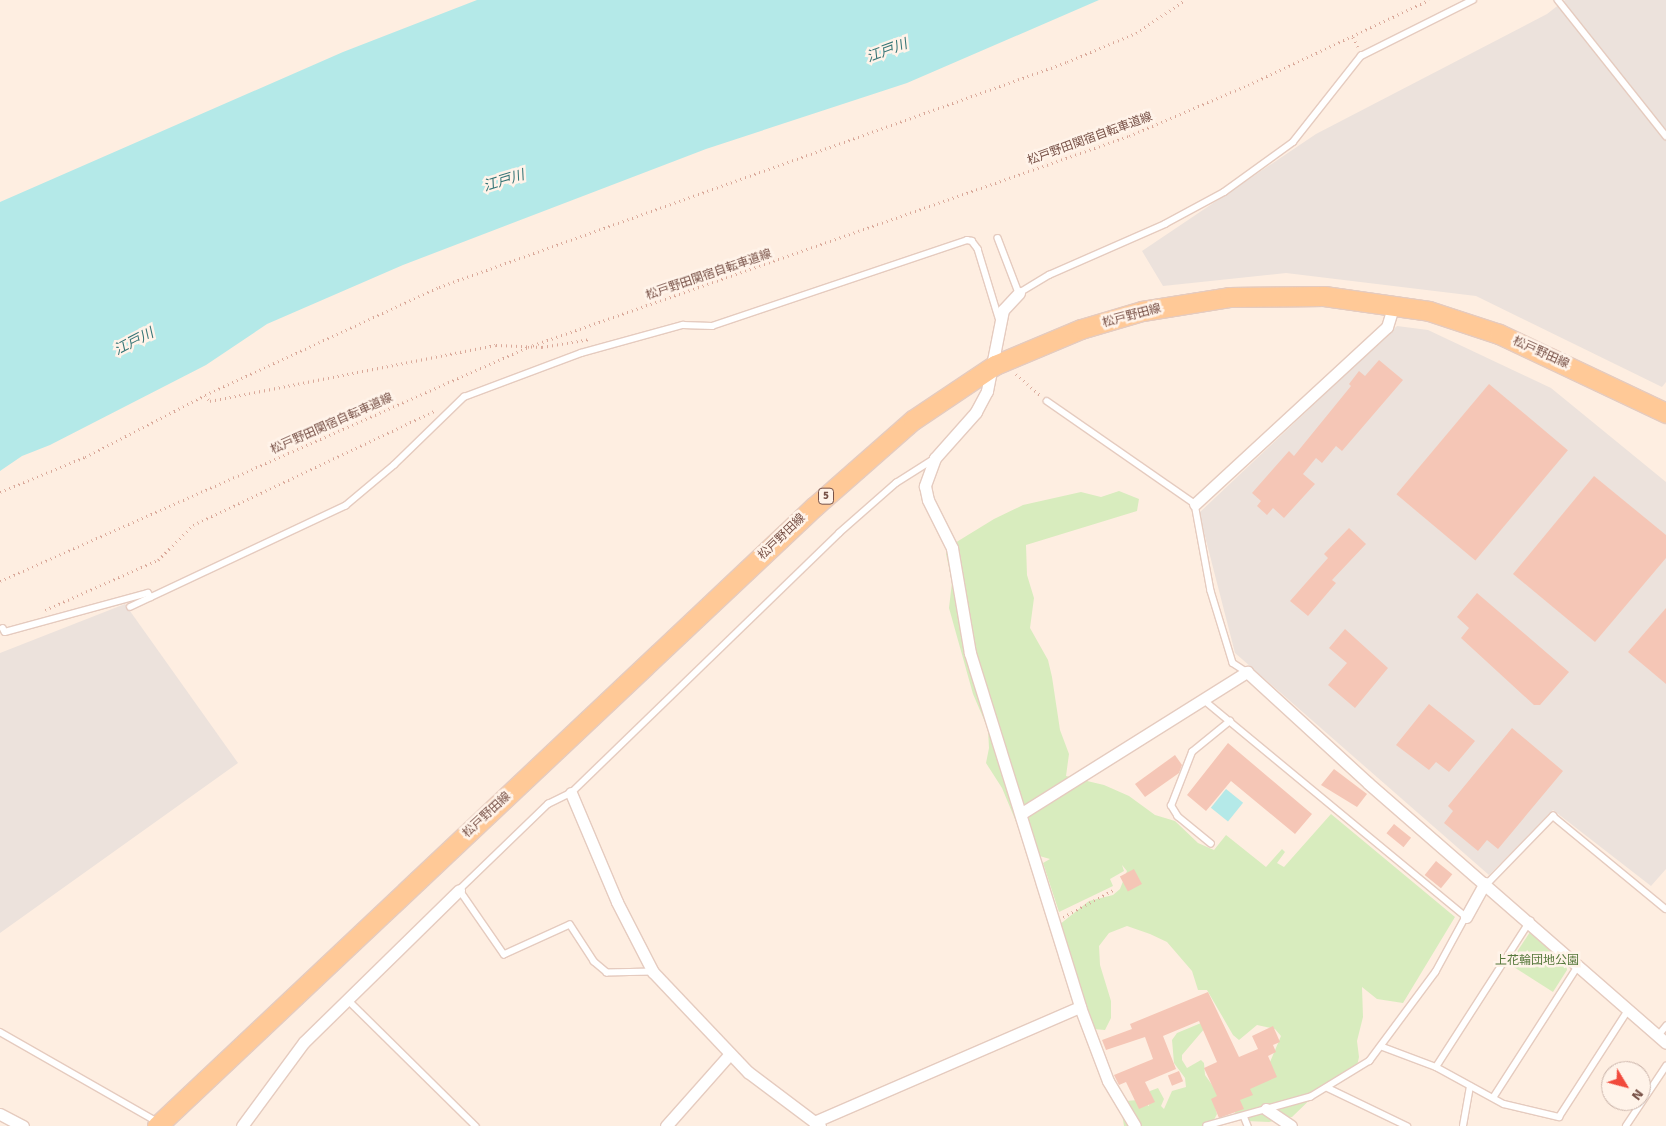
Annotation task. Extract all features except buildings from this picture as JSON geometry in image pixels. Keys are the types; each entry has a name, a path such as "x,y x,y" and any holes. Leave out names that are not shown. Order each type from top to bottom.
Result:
{"main road":[{"name":"松戸野田線","path":"158,1125 815,506 913,420 995,365 1081,329 1187,302 1279,294 1394,304 1430,311 1498,334 1666,413"}],"street":[{"path":"1018,294 1003,310 995,365 987,391 976,412 935,458 926,486 928,500 952,548 970,653 1022,813 1080,1008 1108,1081 1135,1126"},
{"path":"1195,504 1387,327 1394,304"},
{"path":"1022,813 1109,755 1204,700 1247,672 1368,783 1530,921 1662,1040"},
{"path":"571,793 617,902 653,972 748,1072 817,1124 1080,1008"},
{"path":"1466,917 1486,883"},
{"path":"242,1126 304,1042 459,890"},
{"path":"666,1126 730,1054"},
{"path":"1266,1109 1291,1126"},
{"path":"0,1114 23,1126"}],"lane":[{"path":"998,238 1018,294 1049,275 1165,224 1224,192 1293,142 1361,56 1473,0"},
{"path":"1558,0 1666,136"},
{"path":"130,607 345,506 394,465 464,397 499,381 581,353 683,325 712,326 967,240 972,240 978,249 1000,322"},
{"path":"1047,401 1195,504 1211,591 1233,663 1247,672"},
{"path":"653,972 607,973 594,962 570,925 504,956 459,890 548,804 571,793 839,533 896,484 935,458"},
{"path":"2,628 5,632 148,593 151,597"},
{"path":"1204,700 1466,917 1436,972 1383,1047 1370,1060 1328,1088 1294,1103 1207,1126"},
{"path":"1211,844 1178,817 1171,806 1192,752 1230,722"},
{"path":"1486,883 1553,816 1666,909"},
{"path":"1436,1067 1530,921"},
{"path":"1493,1098 1579,964"},
{"path":"347,998 476,1126"},
{"path":"1383,1047 1436,1067 1504,1104 1559,1117 1629,1010"},
{"path":"1662,1040 1666,1026"},
{"path":"0,1032 158,1125"},
{"path":"1626,1126 1666,1066"},
{"path":"1463,1126 1470,1087"},
{"path":"1328,1088 1407,1126"},
{"path":"1244,1116 1248,1126"}],"path":[{"path":"0,492 85,456 205,395 439,287 1067,62 1136,33 1185,0"},
{"name":"松戸野田関宿自転車道線","path":"0,581 528,347 1129,136 1248,85 1428,0"},
{"path":"205,395 210,401 496,345 528,347 594,338"},
{"path":"1016,374 1047,401"},
{"path":"37,614 158,560 193,525 437,410"},
{"path":"1053,922 1115,889"}],"shaded area":[{"path":"1565,0 1666,0 1666,382 1662,387 1476,296 1286,273 1163,286 1142,251 1316,134 1547,14"},
{"path":"1397,326 1428,330 1551,388 1666,482 1666,869 1651,886 1553,810 1489,875 1235,653 1199,513"},
{"path":"125,604 238,763 0,933 0,653"}],"green space":[{"path":"1119,491 1139,499 1137,511 1026,545 1027,575 1034,598 1030,628 1048,660 1060,730 1069,754 1066,776 1104,785 1129,796 1155,815 1175,821 1198,843 1214,850 1226,835 1266,867 1282,849 1285,852 1277,863 1284,867 1331,814 1455,917 1403,1003 1377,999 1362,987 1363,1017 1357,1041 1359,1057 1356,1071 1321,1089 1292,1117 1269,1122 1246,1121 1235,1113 1236,1103 1267,1069 1281,1036 1275,1029 1257,1025 1239,1040 1233,1035 1207,990 1198,990 1192,971 1167,942 1150,934 1127,926 1109,933 1099,946 1100,965 1111,1001 1111,1018 1105,1030 1093,1029 1059,925 1089,901 1113,895 1120,889 1127,871 1122,865 1124,871 1110,879 1113,886 1059,912 1043,863 1050,859 1029,853 1002,788 986,763 989,748 988,729 973,694 949,608 952,582 946,554 950,546 994,519 1023,505 1081,492 1101,497"},
{"name":"上花輪団地公園","path":"1530,932 1566,962 1567,970 1553,992 1509,964"},
{"path":"1201,1023 1205,1028 1182,1055 1182,1060 1187,1068 1201,1060 1204,1063 1205,1075 1220,1096 1213,1101 1217,1114 1213,1122 1209,1126 1124,1126 1121,1108 1126,1101 1138,1100 1149,1106 1150,1091 1158,1088 1164,1099 1161,1106 1164,1109 1172,1091 1186,1087 1185,1078 1174,1063 1172,1040 1177,1033"}],"water":[{"name":"江戸川","path":"477,0 1099,0 907,83 706,149 403,265 267,324 206,365 50,445 22,456 0,471 0,202 343,52"},
{"path":"1226,789 1243,803 1228,821 1211,808"}]}
